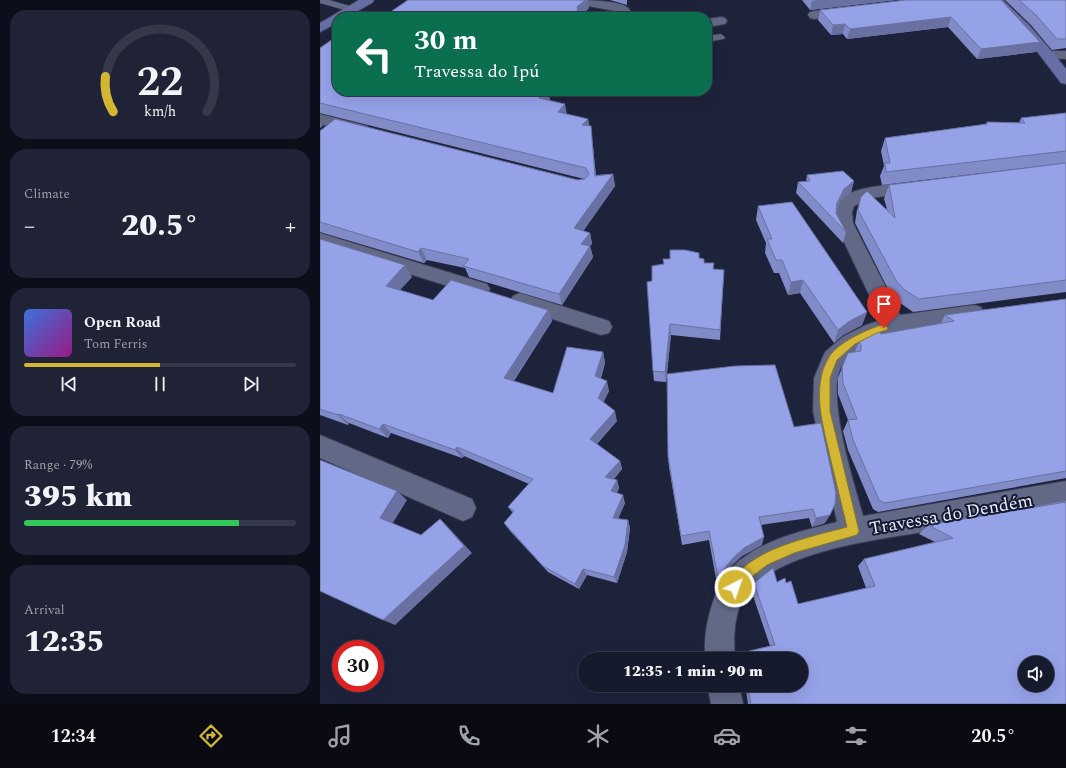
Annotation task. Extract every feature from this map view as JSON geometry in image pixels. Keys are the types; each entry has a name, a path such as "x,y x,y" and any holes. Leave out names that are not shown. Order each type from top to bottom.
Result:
{"street":[{"path":"346,12 368,0"},
{"path":"577,0 619,8 624,12"},
{"path":"996,0 1019,21 1050,55 1066,80"},
{"path":"814,15 861,9"},
{"path":"320,28 332,21"},
{"path":"712,22 721,21"},
{"path":"1050,55 1066,55"},
{"path":"322,127 339,123 377,133"},
{"path":"894,324 844,223 843,212 848,203 857,198 870,194 932,185"},
{"path":"320,239 601,327"},
{"path":"853,531 825,411 825,378 833,358 852,342 874,331 894,324 996,310"},
{"path":"320,446 463,508"},
{"name":"Travessa do Dendém","path":"720,652 722,620 730,597 741,578 763,561 793,547 853,531 1066,494"},
{"path":"724,692 727,704"}],"lane":[{"path":"320,0 351,9"},
{"path":"712,38 721,37"}],"building":[{"path":"408,0 585,0 577,7 578,12 390,12"},
{"path":"906,0 1001,0 1040,42 981,49 951,17 850,29 845,24 833,25 820,10"},
{"path":"1019,0 1066,0 1066,39 1057,39 1036,15"},
{"path":"332,40 332,96 541,96 539,98 565,104 558,112 588,119 582,125 591,126 595,176 613,174 574,228 590,233 581,244 590,246 559,294 463,266 469,259 421,248 418,252 320,222 320,131 335,119 578,180 585,179 589,174 586,168 320,103 320,48"},
{"path":"1066,113 1066,151 886,172 885,163 890,163 885,138 987,124 987,122 1025,123 1021,118"},
{"path":"1066,163 1066,280 919,299 906,291 897,282 858,210 861,197 867,191 895,218 889,185"},
{"path":"843,171 854,181 844,189 837,203 836,213 846,232 798,182 810,181 807,175"},
{"path":"792,202 867,312 848,322 838,330 803,280 791,282 782,260 776,260 767,239 772,239 758,206"},
{"path":"320,239 405,265 386,286 433,300 451,280 548,310 504,378 553,393 567,347 603,352 595,376 607,381 598,398 615,411 590,439 620,461 605,477 617,480 611,491 623,495 613,518 628,520 625,545 614,577 583,569 575,584 543,566 504,523 514,511 508,507 533,479 457,447 455,450 383,424 379,429 339,414 338,415 320,409"},
{"path":"670,250 685,250 699,253 699,258 704,259 704,263 714,263 713,269 724,270 720,330 670,324 665,372 653,371 647,282 652,281 652,266 664,264 663,259 670,259"},
{"path":"1066,299 1066,471 885,503 879,500 853,440 848,420 857,419 843,383 842,367 848,353 861,351 861,344 858,343 866,337 880,331 881,334 954,321 945,315"},
{"path":"775,365 794,427 821,423 836,493 835,504 830,515 816,518 813,509 759,517 764,537 744,548 733,558 718,577 709,531 681,536 668,456 667,374 735,366"},
{"path":"320,460 397,491 380,518 421,535 440,519 464,546 383,620 320,591"},
{"path":"1066,502 1066,704 751,704 749,692 808,692 808,652 749,652 775,645 754,583 773,568 777,582 785,578 786,583 791,581 798,604 875,586 864,559 953,538 928,525"}],"route":[{"path":"735,587 741,578 763,561 793,547 853,531 825,411 825,378 833,358 852,342 874,331 884,328"}]}
